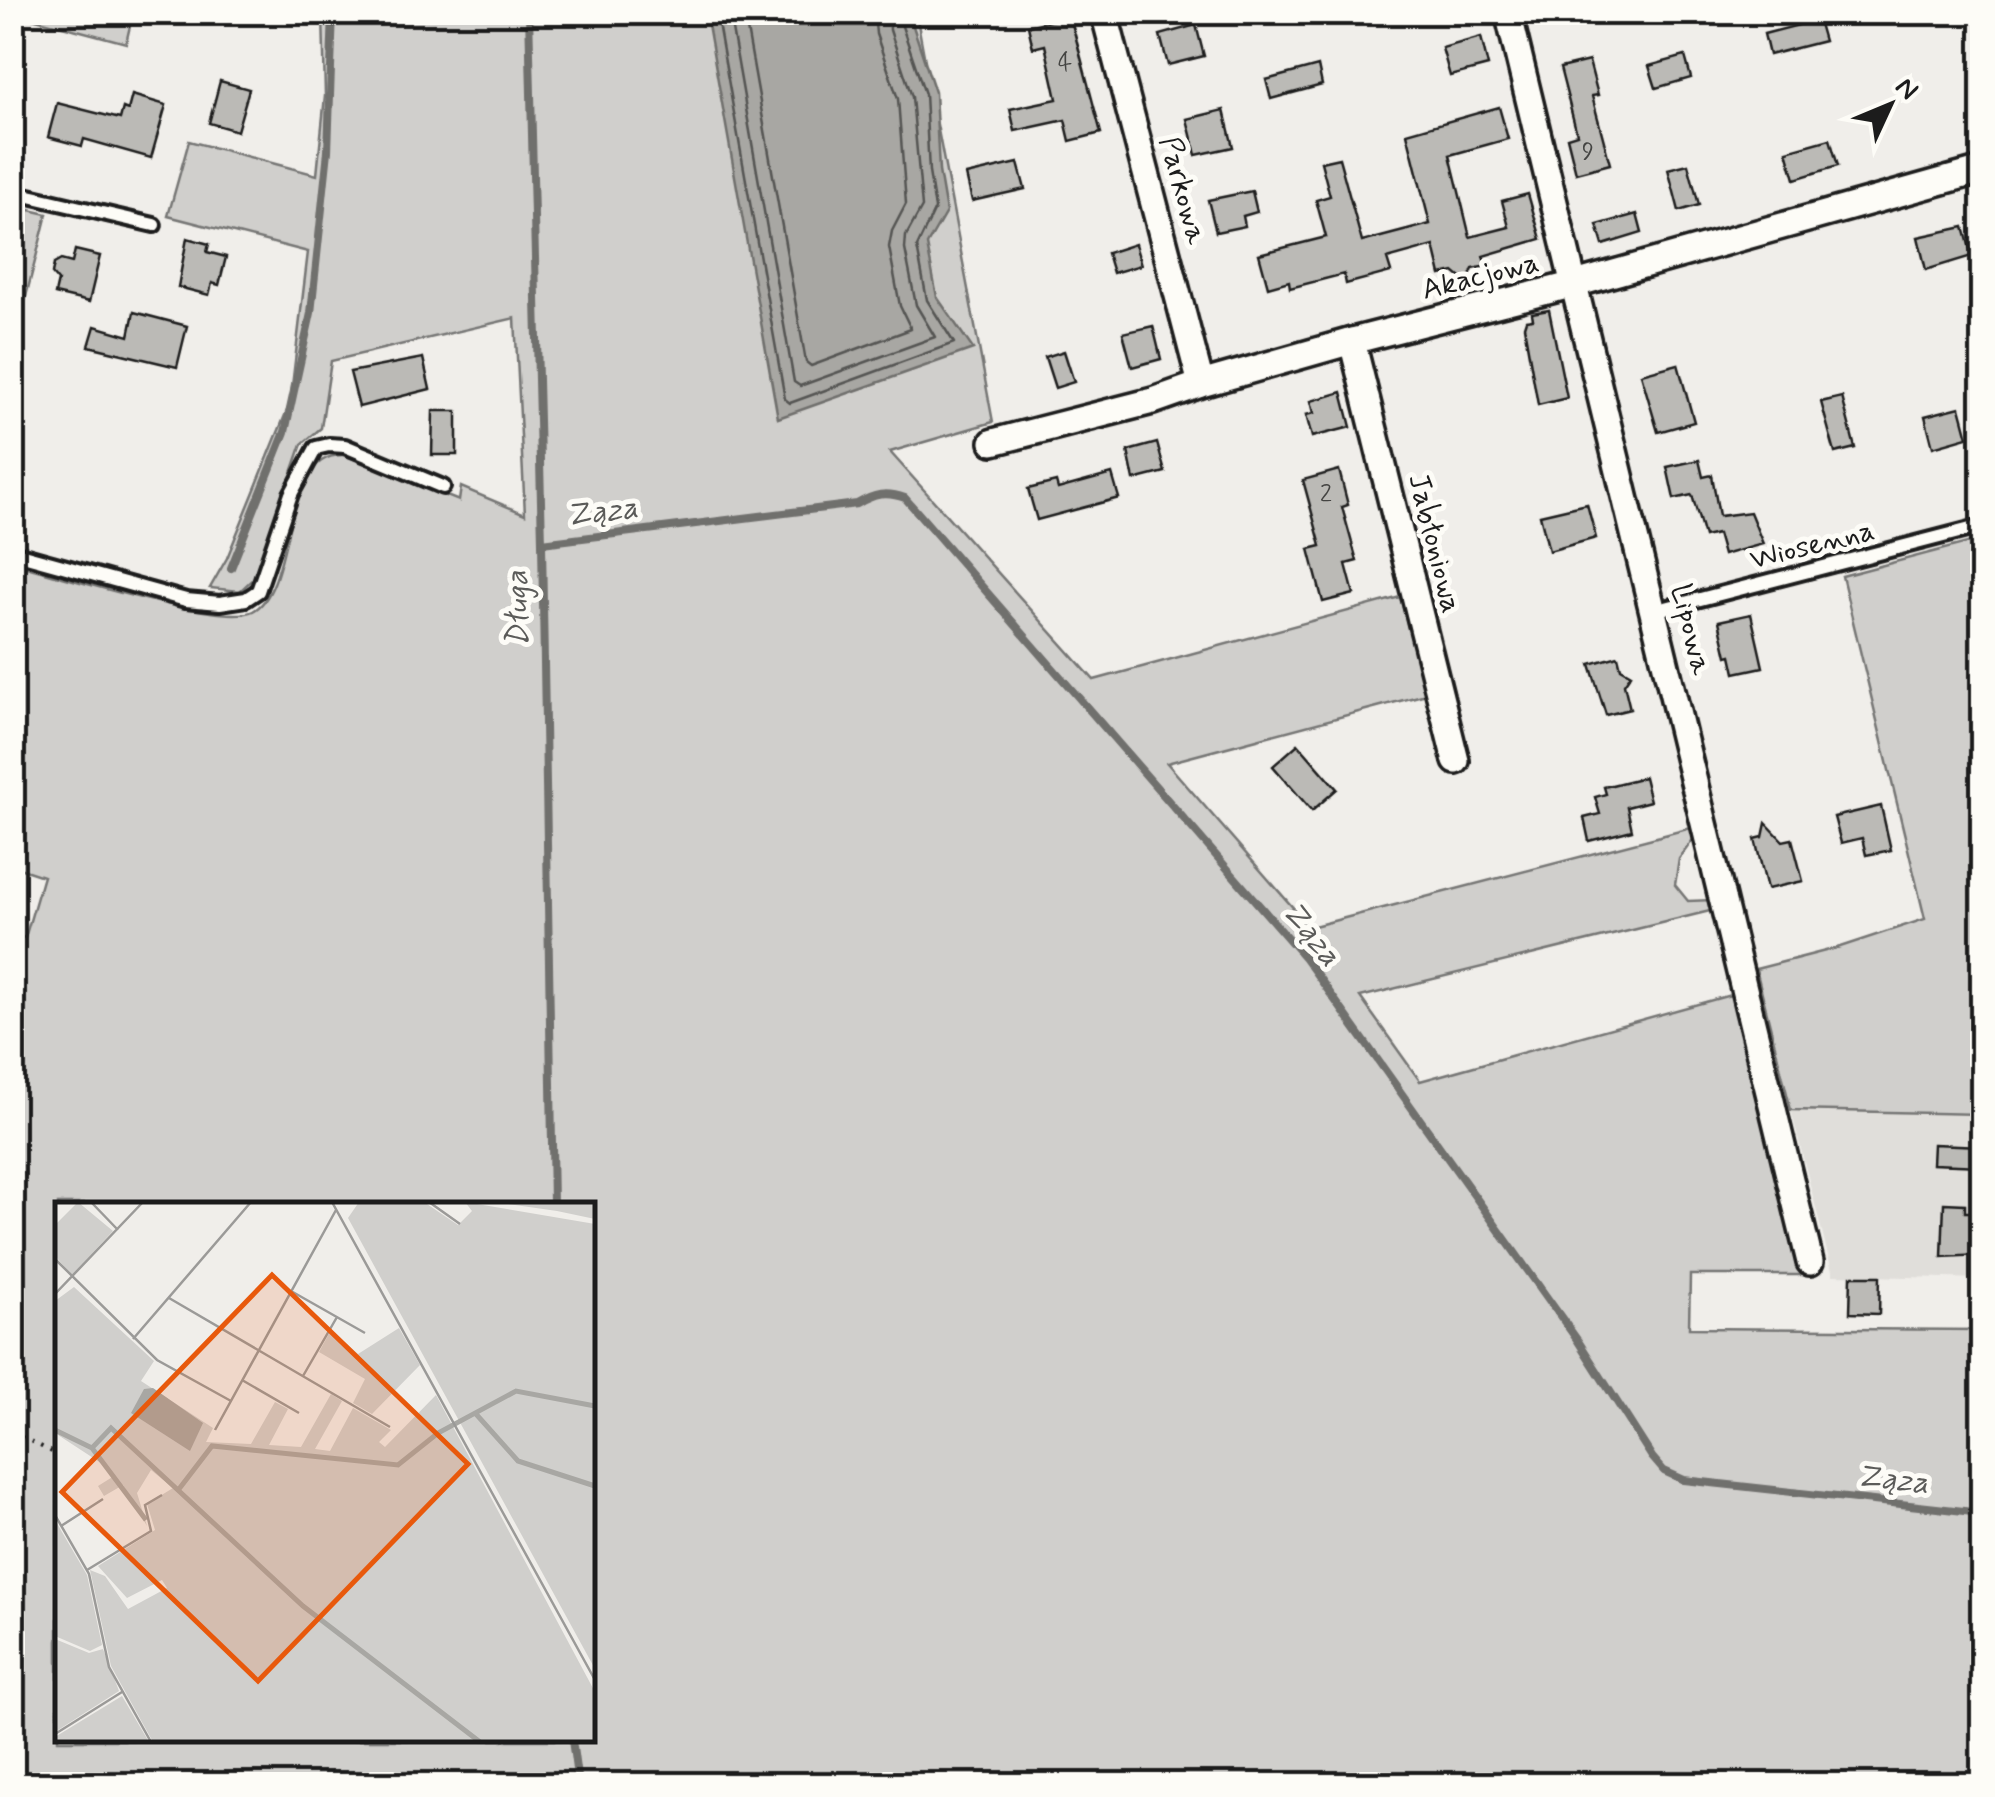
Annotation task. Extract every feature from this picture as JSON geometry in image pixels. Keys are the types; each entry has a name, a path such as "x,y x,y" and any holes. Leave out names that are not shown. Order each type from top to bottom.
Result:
{"street":[{"name":"Parkowa","path":"1104,12 1202,384"},
{"name":"Lipowa","path":"1508,12 1810,1262"},
{"name":"Akacjowa","path":"993,442 1154,402 1202,384 1352,341 1575,284 1982,170"},
{"name":"Jabłoniowa","path":"1352,341 1456,761"}],"lane":[{"path":"12,192 154,225"},
{"path":"12,552 186,600 220,603 246,599 258,591 291,494 316,448 345,446 444,487"},
{"name":"Wiosenna","path":"1654,610 1982,526"}],"path":[{"path":"12,1432 55,1454"}],"shaded area":[{"path":"133,12 126,43 13,13"},
{"path":"323,13 916,13 993,422 890,452 1094,680 1400,597 1426,694 1167,763 1310,927 1695,827 1697,834 1679,859 1675,885 1688,901 1713,900 1714,910 1360,997 1420,1081 1734,994 1802,1275 1690,1275 1689,1328 1982,1330 1982,1784 13,1784 12,934 25,938 43,876 13,866 12,563 174,606 235,614 253,611 267,598 276,576 308,475 323,460 344,455 459,501 461,487 525,514 515,318 331,361 321,428 302,444 256,576 240,591 210,588 227,558 290,403 308,252 168,216 189,141 317,175 325,96"},
{"path":"12,206 47,214 15,340 12,339"},
{"path":"1982,539 1982,1114 1791,1110 1756,969 1925,919 1842,576"},
{"path":"1791,1110 1982,1114 1982,1279 1833,1275"}],"water":[{"path":"706,13 912,13 935,92 939,171 946,212 927,245 937,297 973,349 778,418"}],"building":[{"path":"1070,16 1101,133 1070,141 1065,120 1015,131 1010,109 1057,99 1045,45 1033,48 1028,26"},
{"path":"1818,20 1824,41 1769,55 1764,34"},
{"path":"1196,25 1204,56 1168,65 1160,35"},
{"path":"1481,37 1488,66 1450,76 1442,48"},
{"path":"1685,56 1691,78 1656,88 1649,66"},
{"path":"1589,61 1598,95 1592,96 1610,164 1576,173 1567,137 1577,134 1560,68"},
{"path":"1318,66 1322,85 1271,99 1266,80"},
{"path":"220,81 249,89 237,131 209,123"},
{"path":"132,95 166,105 151,158 84,139 82,146 48,137 57,103 120,119 123,108 128,110"},
{"path":"1499,107 1508,139 1450,155 1470,237 1509,227 1502,201 1528,194 1541,239 1483,256 1486,266 1473,269 1467,283 1454,272 1441,275 1434,246 1387,259 1391,272 1346,284 1344,274 1290,288 1289,281 1268,287 1259,254 1326,237 1316,200 1330,196 1321,162 1339,158 1362,242 1430,224 1407,133"},
{"path":"1224,110 1233,147 1196,155 1187,119"},
{"path":"1830,139 1838,166 1795,179 1787,151"},
{"path":"1018,163 1025,189 972,201 966,175"},
{"path":"1688,164 1699,205 1679,211 1668,169"},
{"path":"1252,191 1257,212 1243,216 1245,226 1216,232 1208,200"},
{"path":"1637,214 1642,233 1603,245 1597,225"},
{"path":"1964,227 1972,256 1926,270 1918,237"},
{"path":"187,238 209,244 207,252 226,257 219,285 212,283 209,295 178,287"},
{"path":"1135,244 1141,265 1113,273 1107,253"},
{"path":"75,250 100,256 89,302 55,294 58,281 52,274 54,264 61,260 72,263"},
{"path":"1549,310 1567,398 1538,405 1524,326 1526,320 1533,319 1532,313"},
{"path":"134,312 187,326 177,367 89,346 95,326 129,336"},
{"path":"1153,326 1161,359 1132,367 1123,333"},
{"path":"1064,351 1074,382 1055,388 1045,357"},
{"path":"423,358 430,389 359,407 350,372"},
{"path":"1678,364 1694,422 1658,432 1641,374"},
{"path":"1342,392 1351,427 1312,437 1306,415 1314,413 1311,401"},
{"path":"1842,397 1855,448 1835,453 1821,402"},
{"path":"1960,407 1968,437 1933,447 1925,416"},
{"path":"433,411 457,411 457,455 432,455"},
{"path":"1157,443 1165,472 1134,480 1128,451"},
{"path":"1699,460 1703,477 1712,475 1719,516 1750,512 1763,544 1723,555 1717,534 1704,537 1692,495 1674,499 1667,467"},
{"path":"1339,470 1348,505 1342,507 1357,561 1346,564 1354,594 1323,602 1309,549 1321,546 1303,480"},
{"path":"1112,474 1119,498 1037,520 1028,489 1056,482 1058,489"},
{"path":"1587,504 1596,538 1549,551 1540,515"},
{"path":"1751,614 1763,667 1735,673 1719,621"},
{"path":"1618,656 1621,668 1631,674 1624,684 1630,709 1606,715 1590,664"},
{"path":"1298,744 1337,789 1312,811 1273,766"},
{"path":"1644,777 1650,801 1627,807 1632,830 1589,841 1584,818 1600,814 1595,797 1606,794 1604,787"},
{"path":"1881,806 1891,850 1866,855 1862,838 1841,843 1834,817"},
{"path":"1766,823 1783,841 1792,839 1803,881 1767,889 1755,839 1763,837"},
{"path":"1933,1144 1982,1146 1982,1166 1932,1164"},
{"path":"1944,1203 1965,1204 1965,1212 1982,1212 1982,1255 1942,1257"},
{"path":"1851,1276 1880,1276 1879,1314 1850,1313"}],"waterway":[{"path":"231,568 285,432 311,313 328,151 333,12"},
{"name":"Długa","path":"529,12 553,1202"},
{"name":"Ząza","path":"542,543 857,504 880,495 905,498 1305,958 1578,1341 1664,1471 1684,1480 1982,1513"},
{"name":"Długa","path":"572,1742 578,1784"}]}
